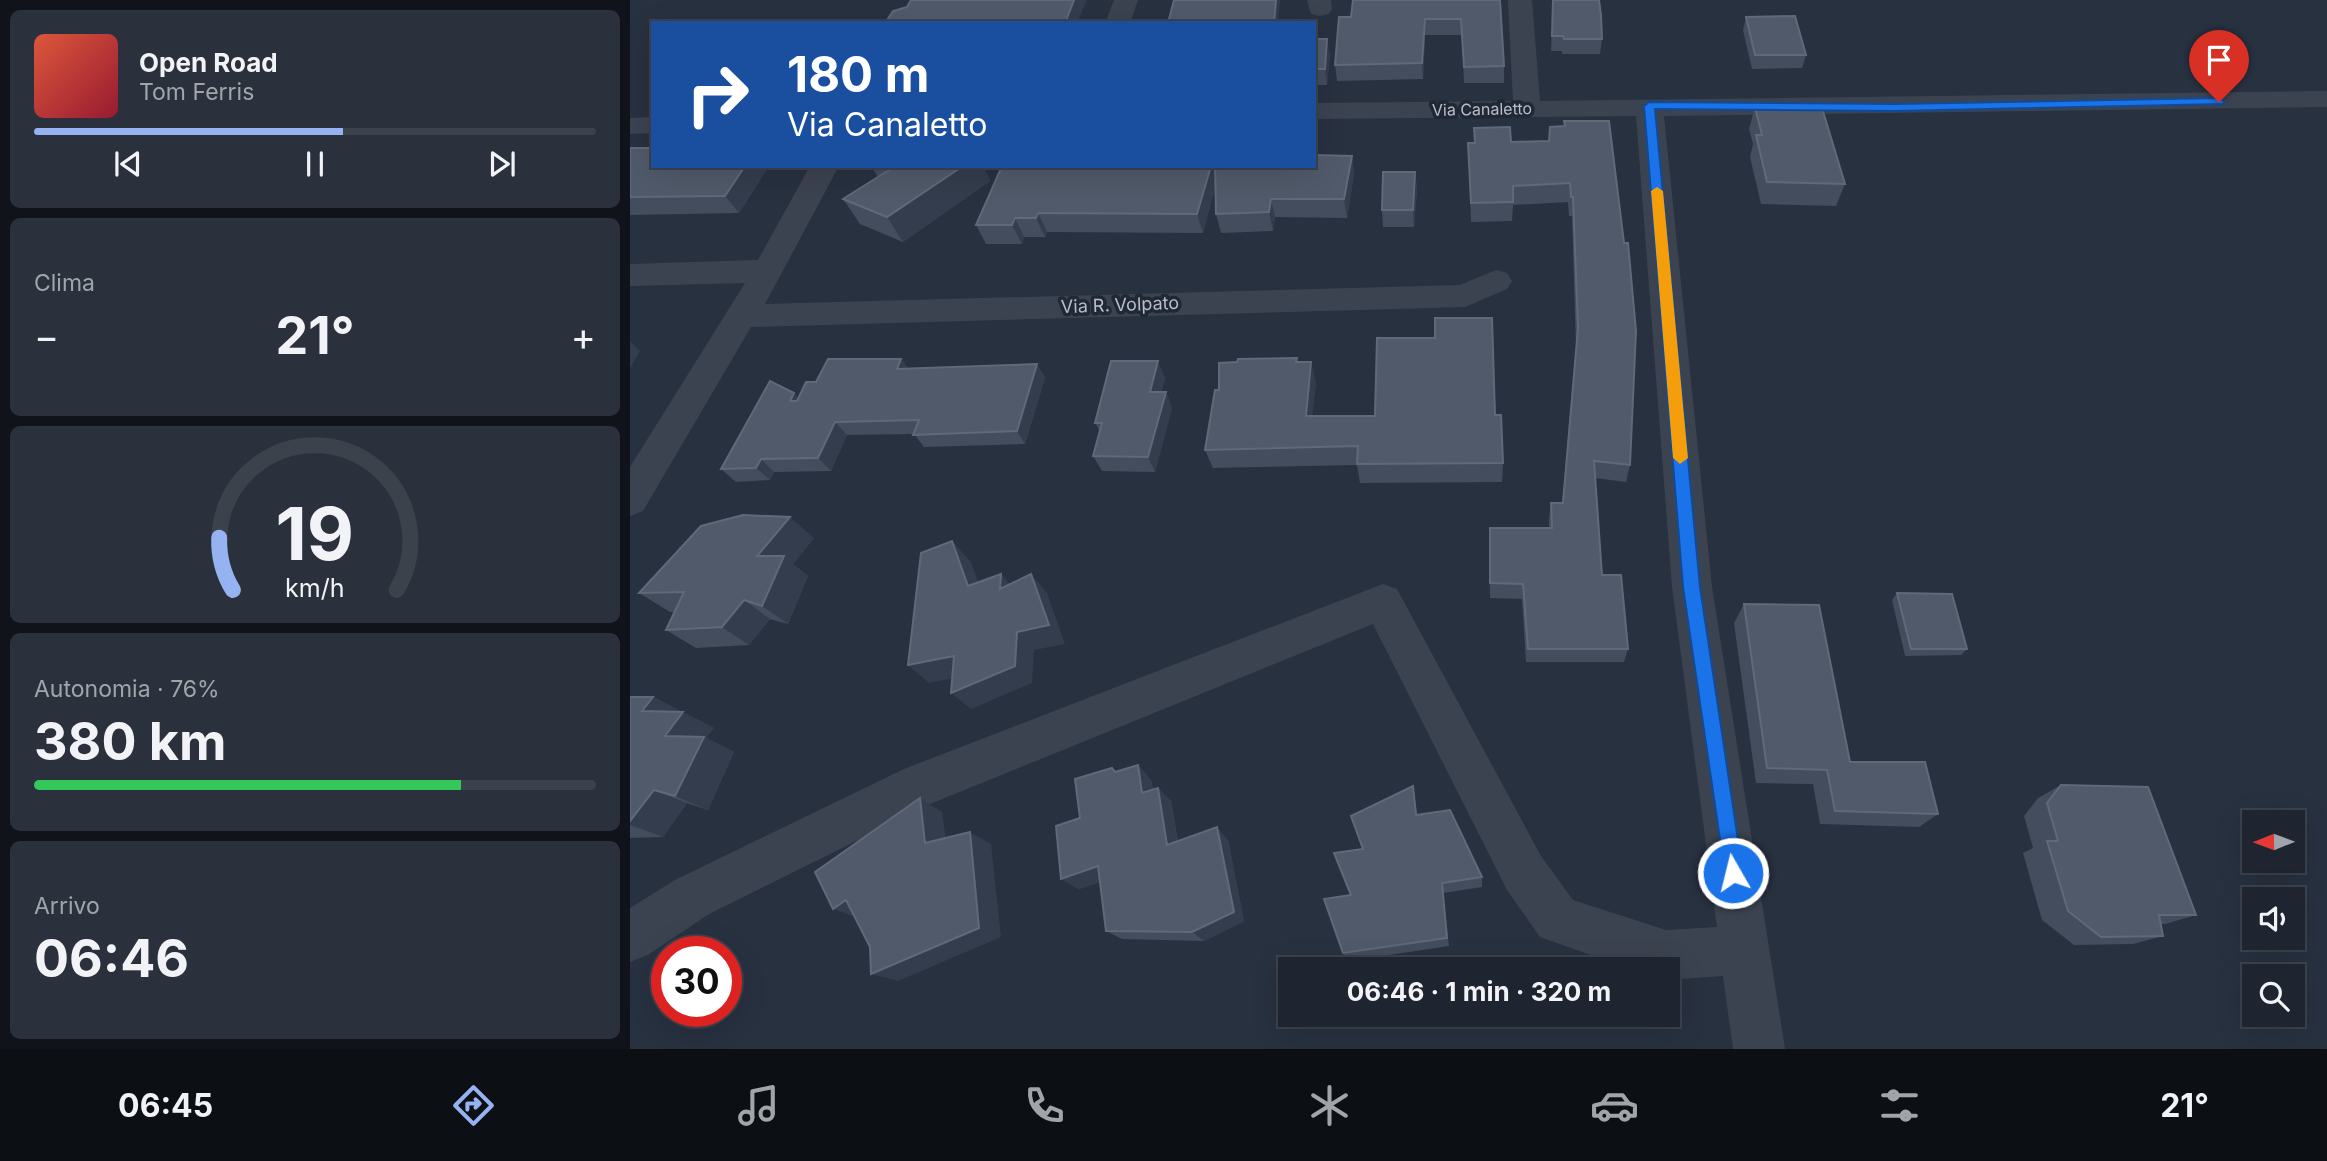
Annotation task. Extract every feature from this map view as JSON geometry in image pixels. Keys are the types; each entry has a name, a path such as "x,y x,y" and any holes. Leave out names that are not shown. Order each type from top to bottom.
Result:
{"street":[{"path":"1118,21 1126,0"},
{"path":"1520,0 1527,108"},
{"name":"Via Canaletto","path":"1316,111 1649,106 1895,107 2327,99"},
{"path":"1649,106 1692,587 1759,1049"},
{"path":"630,126 651,125"},
{"path":"630,500 768,271 824,168"},
{"path":"630,275 768,271"},
{"name":"Via R. Volpato","path":"740,316 1465,296 1496,281"},
{"path":"630,937 692,897 920,785 1383,602 1524,873 1557,920 1666,955 1745,950"}],"building":[{"path":"911,0 1074,0 1066,21 886,21 893,11 907,7"},
{"path":"1174,0 1276,0 1274,21 1169,21"},
{"path":"1353,0 1500,0 1504,66 1464,67 1461,19 1425,19 1422,63 1335,65 1339,17 1351,17"},
{"path":"1553,0 1599,0 1602,39 1564,39 1563,36 1552,36"},
{"path":"1795,16 1806,55 1755,55 1746,17"},
{"path":"1316,39 1327,39 1325,69 1316,69"},
{"path":"1755,107 1822,108 1845,184 1767,182 1756,135 1762,135"},
{"path":"1564,121 1609,121 1624,243 1628,243 1636,331 1630,465 1594,461 1602,575 1621,575 1628,649 1528,649 1523,584 1490,583 1490,528 1552,528 1551,503 1563,503 1578,328 1573,197 1570,183 1513,186 1513,202 1471,203 1468,143 1475,143 1474,128 1510,127 1511,142 1549,141 1550,127 1565,126"},
{"path":"630,148 651,148 651,168 744,168 725,196 630,197"},
{"path":"1316,155 1352,156 1344,199 1271,199 1269,212 1216,214 1215,168 1316,168"},
{"path":"884,168 960,168 887,217 843,199 889,170"},
{"path":"1001,168 1210,168 1197,214 1038,213 1036,218 1015,218 1012,225 976,225"},
{"path":"1383,172 1415,172 1413,210 1382,210"},
{"path":"1435,318 1492,318 1495,415 1501,415 1503,463 1357,464 1358,446 1205,450 1215,390 1219,390 1219,363 1237,362 1238,359 1297,358 1296,362 1311,362 1306,416 1375,416 1377,338 1435,338"},
{"path":"828,359 901,359 897,369 1037,364 1017,431 913,435 919,420 835,422 818,458 761,459 756,468 721,469 770,381 794,393 790,401 797,401 806,382 816,382"},
{"path":"1111,361 1158,361 1150,392 1166,392 1148,457 1093,456 1102,423 1095,423"},
{"path":"743,515 790,517 757,556 784,556 762,606 744,600 722,627 666,630 684,592 639,593 701,526"},
{"path":"952,541 968,586 1001,574 1000,589 1031,574 1049,625 1017,632 1015,666 951,693 954,656 908,665 921,553"},
{"path":"1897,593 1952,594 1967,649 1911,649"},
{"path":"1744,604 1819,605 1850,762 1925,762 1938,814 1835,811 1827,770 1767,768"},
{"path":"630,697 653,697 642,711 683,712 665,736 704,737 675,796 654,790 630,821"},
{"path":"1138,765 1142,793 1158,788 1167,845 1217,827 1234,912 1192,932 1106,931 1098,866 1061,879 1056,826 1080,818 1075,779 1112,768 1115,772"},
{"path":"2061,785 2148,787 2196,915 2159,915 2163,936 2101,937 2068,911 2047,841 2058,841 2047,803"},
{"path":"1413,786 1416,815 1450,810 1482,877 1442,883 1447,938 1343,953 1324,899 1351,895 1334,853 1363,849 1351,816"},
{"path":"920,798 925,843 970,832 979,928 871,974 870,947 846,900 833,909 815,872"}],"slow traffic":[{"path":"1657,191 1680,458"}],"route":[{"path":"1733,873 1692,587 1649,106 1895,107 2219,102"}]}
